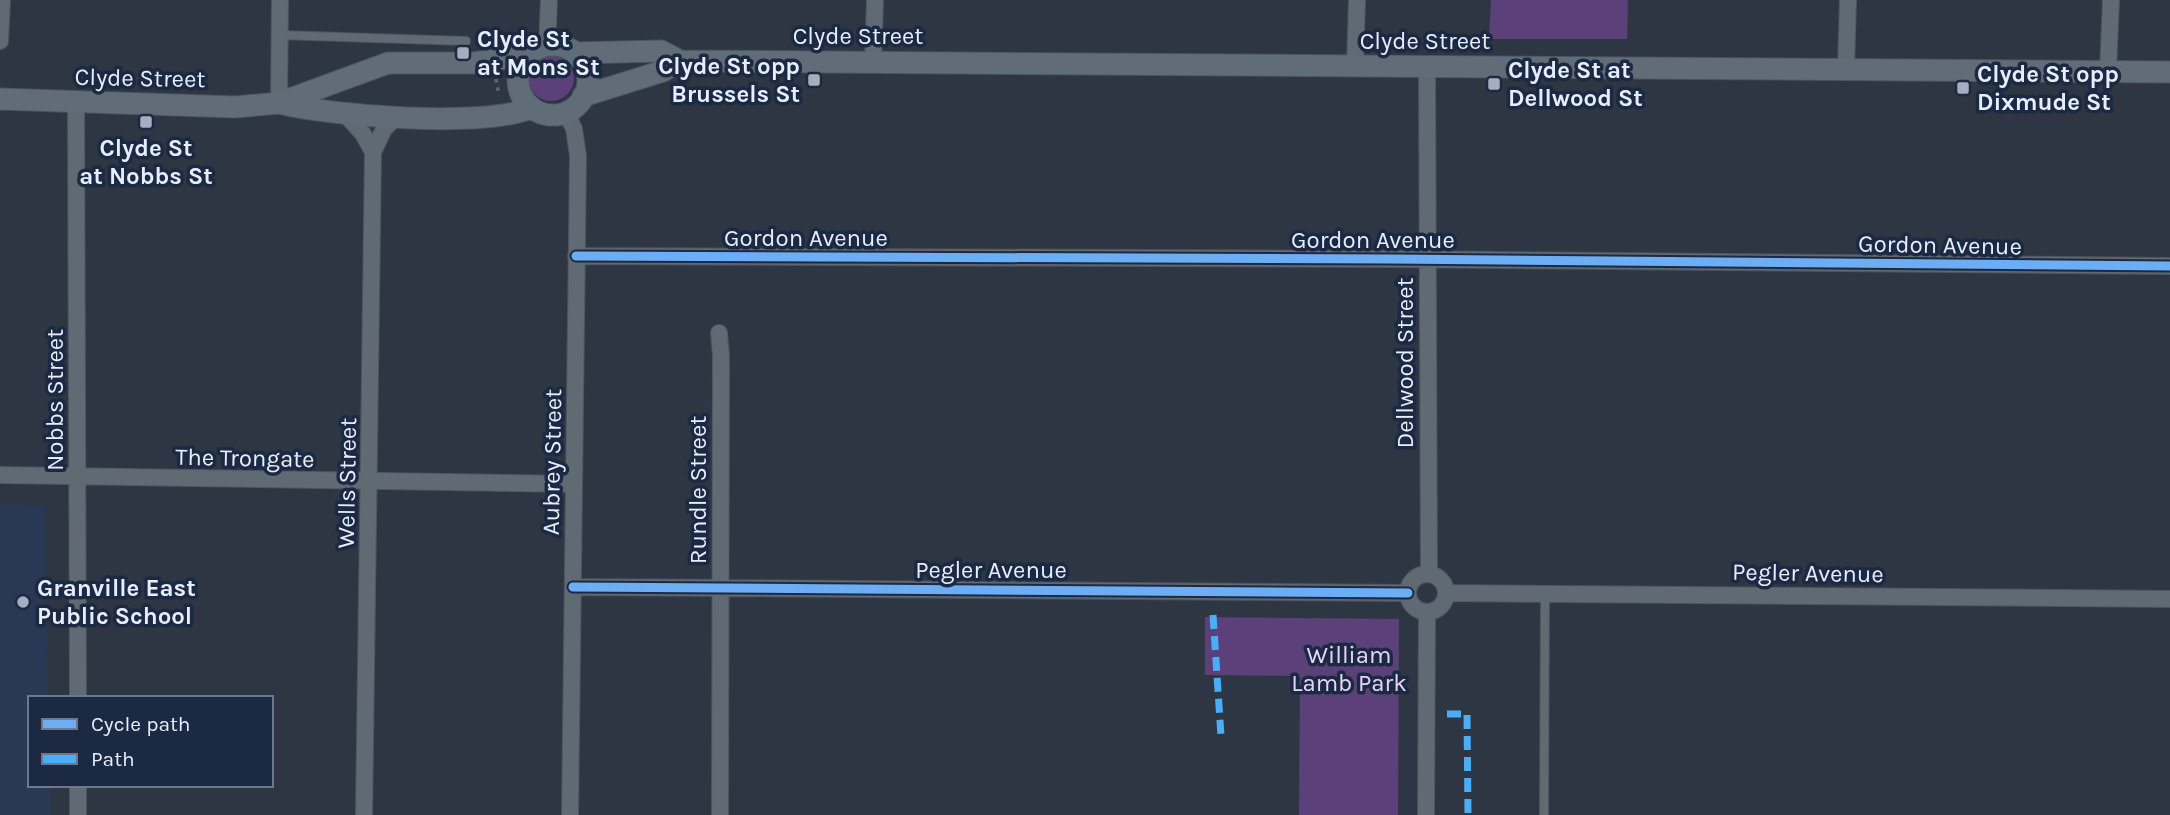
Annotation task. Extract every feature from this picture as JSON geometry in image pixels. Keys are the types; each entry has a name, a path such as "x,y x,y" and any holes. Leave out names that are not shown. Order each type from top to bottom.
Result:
{"main road":[{"path":"547,46 565,47 575,53 587,74 583,96 566,112 548,115 531,108 523,99 518,76 528,55 547,46"},
{"name":"Clyde Street","path":"575,53 661,51 680,61 2170,72"},
{"name":"Clyde Street","path":"0,99 235,107 279,103 388,63 474,63 528,55"},
{"name":"Clyde Street","path":"583,96 663,71 680,61"},
{"name":"Clyde Street","path":"279,103 312,111 397,116 507,116 531,108"}],"street":[{"path":"0,41 2,0"},
{"path":"279,103 280,0"},
{"path":"547,46 549,0"},
{"path":"873,62 875,0"},
{"path":"1355,66 1357,0"},
{"path":"1846,70 1848,0"},
{"path":"2108,71 2110,0"},
{"name":"Dellwood Street","path":"1427,67 1429,575"},
{"name":"Nobbs Street","path":"76,103 78,696"},
{"name":"Aubrey Street","path":"566,112 574,129 579,156 570,815"},
{"path":"345,114 363,134 373,152"},
{"path":"373,152 384,129 397,116"},
{"name":"Wells Street","path":"364,815 373,152"},
{"name":"Gordon Avenue","path":"576,256 1427,259 2170,266"},
{"name":"Rundle Street","path":"719,333 720,815"},
{"name":"The Trongate","path":"0,475 574,484"},
{"path":"1429,575 1442,582 1446,593 1437,609 1427,612 1413,605 1408,593 1416,578 1429,575"},
{"name":"Pegler Avenue","path":"573,587 1408,593"},
{"name":"Pegler Avenue","path":"1446,593 2170,599"},
{"path":"1426,815 1427,612"},
{"path":"78,787 78,815"}],"lane":[{"path":"279,36 466,41"},
{"path":"1544,815 1545,593"}],"path":[{"path":"498,69 497,89 502,104"}],"shaded area":[{"name":"Granville East Public School","path":"0,505 44,506 48,696 28,696 28,787 50,787 50,815 0,815"}],"green space":[{"path":"1491,0 1628,0 1627,39 1489,39"},
{"path":"551,55 568,61 574,78 568,95 551,101 534,95 528,78 534,61"},
{"name":"William Lamb Park","path":"1205,617 1399,619 1398,815 1299,815 1300,676 1205,675"}],"marked path":[{"path":"1213,615 1221,736"},
{"path":"1447,714 1467,714 1468,815"}],"cycle path":[{"path":"576,256 1391,259 2170,266"},
{"path":"573,587 1408,593"}],"place":[{"name":"Clyde St at Mons St","path":"463,53"},
{"name":"Clyde St opp Brussels St","path":"814,80"},
{"name":"Clyde St at Dellwood St","path":"1494,84"},
{"name":"Clyde St opp Dixmude St","path":"1963,88"},
{"name":"Clyde St at Nobbs St","path":"146,122"},
{"name":"Granville East Public School","path":"23,602"}]}
